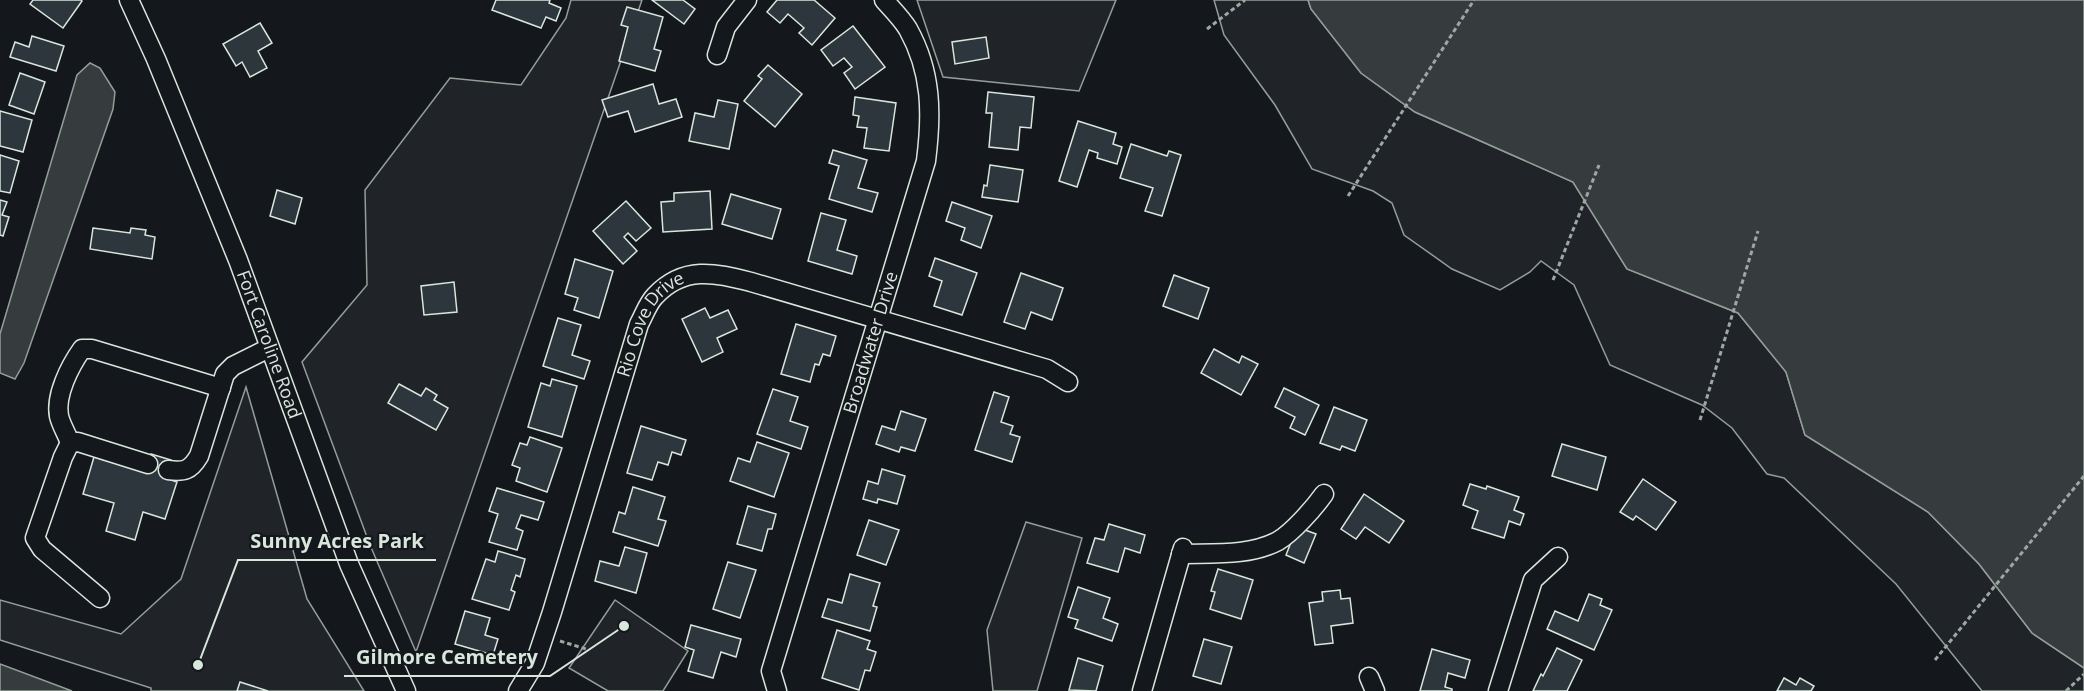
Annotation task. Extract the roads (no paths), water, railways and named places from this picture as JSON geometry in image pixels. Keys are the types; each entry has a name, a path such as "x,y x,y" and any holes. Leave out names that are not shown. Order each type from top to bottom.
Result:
{"street":[{"name":"Fort Caroline Road","path":"129,0 156,58 238,260 349,564 406,691"},
{"path":"717,55 726,27 747,0"},
{"name":"Broadwater Drive","path":"777,691 771,671 926,161 930,126 929,92 919,55 907,28 884,0"},
{"name":"Rio Cove Drive","path":"518,691 535,663 639,324 654,297 674,281 696,273 725,276 877,318 1047,369 1068,382"},
{"path":"168,470 181,472 193,466 199,456 225,374 233,366 269,348"},
{"path":"100,598 42,549 35,538 70,443 59,415 60,394 76,358 82,349 92,349 221,388"},
{"path":"70,443 78,442 148,464"},
{"path":"1142,691 1182,551 1244,552 1279,540 1311,511 1324,494"},
{"path":"1498,691 1533,580 1558,557"}],"place":[{"name":"Gilmore Cemetery","path":"624,626"},
{"name":"Sunny Acres Park","path":"198,665"}]}
